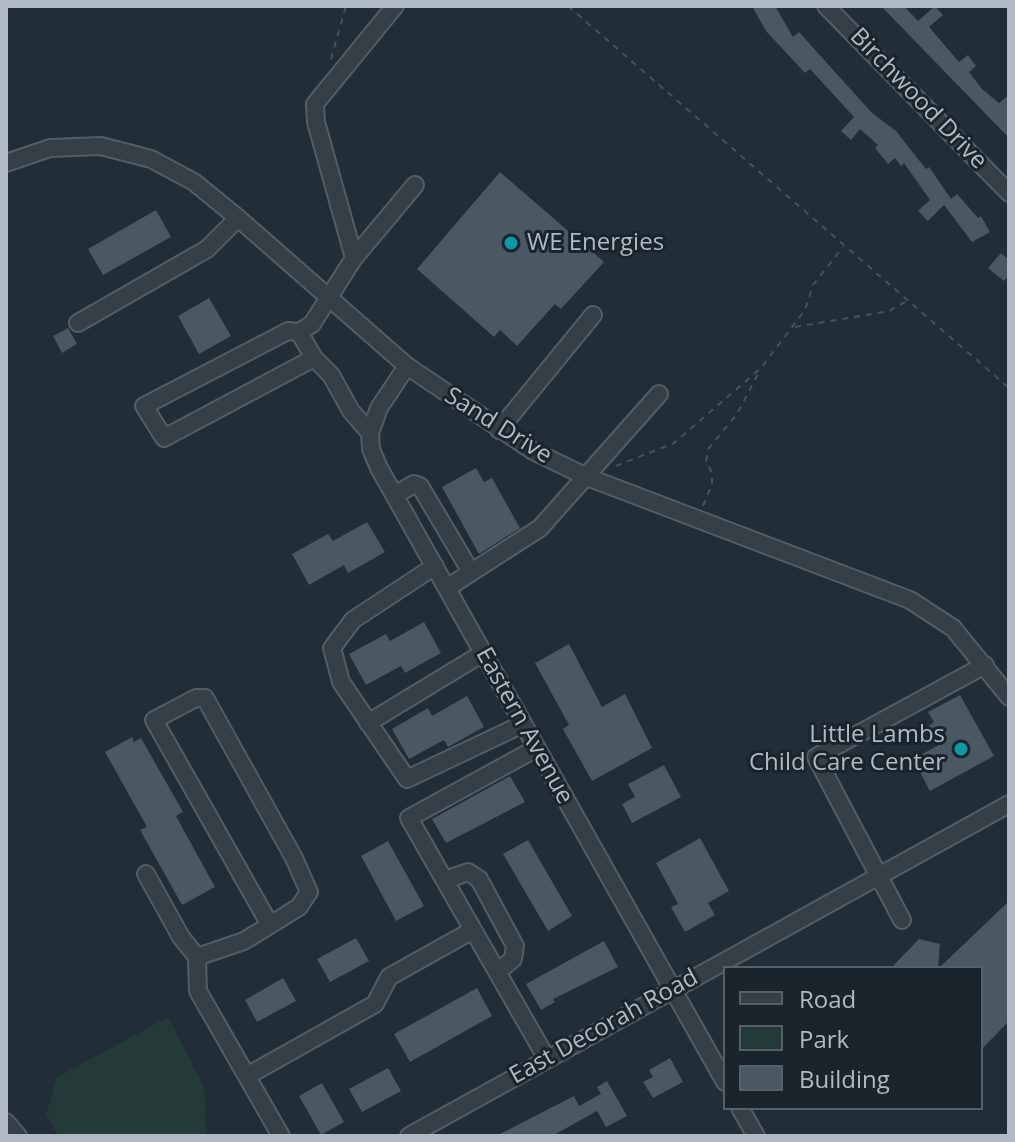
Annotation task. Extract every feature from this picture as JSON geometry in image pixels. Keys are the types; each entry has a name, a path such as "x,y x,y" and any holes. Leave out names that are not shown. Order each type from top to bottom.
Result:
{"street":[{"path":"354,258 316,122 315,104 395,6"},
{"name":"Birchwood Drive","path":"826,6 1009,193"},
{"name":"Sand Drive","path":"6,163 50,148 101,146 151,159 194,182 407,366 499,430 587,477 910,600 953,628 1009,697"},
{"path":"314,358 164,438 144,406 288,331 299,332 312,324 354,258 415,185"},
{"path":"78,323 207,249 238,218"},
{"path":"499,430 593,315"},
{"name":"Eastern Avenue","path":"299,332 314,358 331,375 351,411 370,433 371,449 395,495 723,1078"},
{"path":"370,433 379,408 407,366"},
{"path":"447,588 540,528 659,394"},
{"path":"395,495 414,484 420,486 471,572"},
{"path":"435,566 353,620 332,648 341,682 407,779 523,724"},
{"path":"368,723 483,653"},
{"path":"902,920 816,757 985,665"},
{"path":"197,957 244,941 270,925 299,907 309,892 294,858 205,698 196,698 154,720 270,925"},
{"path":"537,748 409,818 547,1059"},
{"name":"East Decorah Road","path":"416,1134 1009,804"},
{"path":"445,880 468,872 479,879 515,946 513,959 497,972"},
{"path":"146,874 181,937 197,957 198,991 281,1136"},
{"path":"247,1076 375,1004 389,977 473,930"},
{"path":"741,1110 756,1136"},
{"path":"6,1122 18,1136"}],"path":[{"path":"329,65 346,6"},
{"path":"568,6 1009,388"},
{"path":"613,467 674,443 761,368 793,328 805,310 813,285 844,246"},
{"path":"793,328 889,311 907,301"},
{"path":"697,518 712,484 712,473 706,461 709,448 737,414 761,368"}],"green space":[{"path":"168,1017 204,1086 207,1136 58,1136 46,1114 57,1077"}],"building":[{"path":"752,6 775,6 793,37 799,32 872,113 896,131 926,169 929,167 951,199 957,194 978,218 981,216 990,232 972,242 944,205 928,221 918,211 930,200 904,163 901,166 895,158 888,164 875,148 878,145 860,129 851,140 841,131 854,117 810,69 805,73 766,31"},
{"path":"881,6 904,6 918,21 935,6 943,15 929,27 959,62 968,55 976,66 969,72 982,89 999,103 1009,95 1009,138"},
{"name":"WE Energies","path":"500,172 604,262 561,309 555,304 517,346 500,330 494,337 417,269"},
{"path":"156,210 171,237 103,275 88,249"},
{"path":"1001,253 1009,260 1009,275 1004,281 988,268"},
{"path":"209,298 231,336 199,354 178,316"},
{"path":"68,328 77,344 62,353 53,336"},
{"path":"476,468 484,482 492,478 520,528 479,554 442,487"},
{"path":"367,522 385,552 348,573 344,565 309,585 292,554 328,534 333,541"},
{"path":"424,622 441,653 405,673 401,666 366,685 349,654 386,634 390,641"},
{"path":"569,644 602,707 625,694 652,748 592,781 563,729 569,725 535,663"},
{"name":"Little Lambs Child Care Center","path":"960,695 994,756 930,791 913,759 939,745 928,726 934,722 928,712"},
{"path":"467,696 484,727 448,747 444,740 409,759 392,729 428,708 432,716"},
{"path":"132,737 134,742 141,738 183,812 176,816 215,887 182,905 140,830 147,827 105,752"},
{"path":"664,765 681,797 632,823 622,804 635,797 628,784"},
{"path":"510,776 525,802 446,843 432,819"},
{"path":"700,838 729,891 708,903 715,915 685,932 671,907 678,904 656,863"},
{"path":"528,840 572,916 548,931 503,854"},
{"path":"388,841 424,906 396,921 361,856"},
{"path":"1009,901 1009,1021 983,1048 983,966 941,966"},
{"path":"356,938 369,961 330,982 317,959"},
{"path":"919,939 940,944 938,966 893,966"},
{"path":"604,941 618,967 553,999 555,1002 541,1010 526,984"},
{"path":"283,978 296,1001 257,1022 245,1000"},
{"path":"477,988 492,1016 410,1062 394,1034"},
{"path":"670,1058 683,1082 653,1098 643,1082 653,1077 649,1070"},
{"path":"388,1068 401,1091 362,1112 349,1089"},
{"path":"607,1081 627,1116 606,1127 597,1111 552,1136 496,1136 574,1096 579,1106 601,1094 597,1087"},
{"path":"322,1083 344,1122 321,1135 299,1096"}],"place":[{"name":"WE Energies","path":"511,243"},
{"name":"Little Lambs Child Care Center","path":"961,749"}]}
